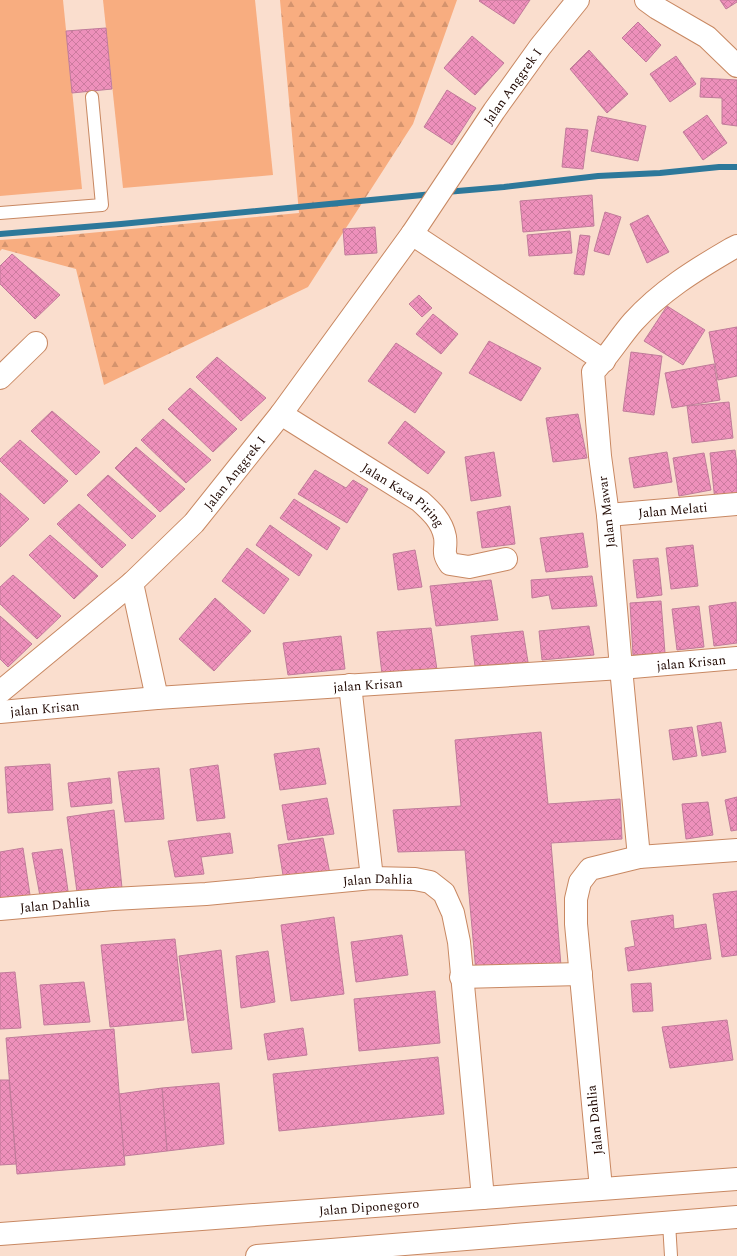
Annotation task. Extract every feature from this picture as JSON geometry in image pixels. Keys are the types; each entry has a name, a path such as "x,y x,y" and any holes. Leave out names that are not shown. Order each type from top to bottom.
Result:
{"street":[{"name":"Jalan Anggrek I","path":"0,692 132,583 194,523 281,414 412,234 494,111 540,47 578,0"},
{"path":"646,0 707,37 737,66"},
{"path":"412,234 604,361"},
{"name":"Jalan Mawar","path":"639,857 608,515 600,456 594,372 633,322 652,302 693,272 737,246"},
{"path":"0,378 36,343"},
{"name":"Jalan Kaca Piring","path":"281,414 420,500 433,513 442,526 445,537 445,556 450,564 469,567 506,559"},
{"name":"Jalan Melati","path":"608,515 737,504"},
{"path":"132,583 157,698"},
{"name":"jalan Krisan","path":"0,712 157,698 621,668 737,658"},
{"path":"350,685 372,878"},
{"name":"Jalan Dahlia","path":"601,1188 576,924 576,899 580,882 590,869 639,857 737,850"},
{"name":"Jalan Dahlia","path":"0,910 113,899 206,894 372,878 415,879 430,882 444,893 453,913 459,942 461,977 483,1198"},
{"path":"461,977 580,974"},
{"name":"Jalan Diponegoro","path":"0,1234 737,1179"},
{"path":"257,1256 737,1217"}],"lane":[{"path":"0,213 102,205 92,97"},
{"path":"669,1223 671,1256"}],"green space":[{"path":"0,0 63,0 82,189 0,196"},
{"path":"103,0 255,0 273,175 123,188"},
{"path":"280,0 457,0 413,124 308,287 104,385 76,269 2,249 0,251 0,240 58,236 299,213"}],"building":[{"path":"530,0 514,24 479,1"},
{"path":"720,0 737,0 737,2 726,9"},
{"path":"638,22 661,45 646,62 622,38"},
{"path":"106,28 112,89 72,93 66,31"},
{"path":"472,36 504,63 475,95 444,68"},
{"path":"589,50 628,94 607,113 570,69"},
{"path":"676,56 696,84 670,102 650,74"},
{"path":"701,78 737,80 737,126 722,124 722,98 700,97"},
{"path":"447,90 476,108 452,145 424,127"},
{"path":"707,115 727,143 703,160 683,132"},
{"path":"598,116 646,126 638,161 591,151"},
{"path":"566,128 588,130 583,169 562,167"},
{"path":"592,195 594,226 523,232 520,201"},
{"path":"605,212 621,217 609,255 594,251"},
{"path":"648,215 669,252 647,263 630,224"},
{"path":"375,227 377,253 345,255 343,229"},
{"path":"570,231 572,253 529,256 527,235"},
{"path":"580,235 590,236 584,275 574,274"},
{"path":"12,254 60,295 35,319 0,284 0,266"},
{"path":"419,295 432,308 422,317 409,304"},
{"path":"667,306 705,330 683,365 644,341"},
{"path":"433,314 458,334 441,354 416,334"},
{"path":"737,327 737,376 718,380 709,332"},
{"path":"489,341 541,368 521,401 469,373"},
{"path":"396,343 442,373 415,413 368,381"},
{"path":"631,352 662,356 654,415 623,411"},
{"path":"217,357 266,398 241,421 196,377"},
{"path":"714,364 720,400 672,408 665,373"},
{"path":"190,388 237,429 213,452 168,409"},
{"path":"729,402 733,438 692,443 687,406"},
{"path":"52,411 100,452 76,475 31,431"},
{"path":"578,414 587,458 553,462 546,418"},
{"path":"163,419 211,460 186,483 141,440"},
{"path":"405,421 445,452 428,474 388,443"},
{"path":"20,440 68,481 44,504 0,461 0,459"},
{"path":"136,447 185,489 160,512 115,468"},
{"path":"735,450 737,465 737,498 715,501 710,453"},
{"path":"494,452 501,496 471,501 465,457"},
{"path":"667,452 672,482 634,488 629,458"},
{"path":"704,453 711,490 679,496 673,458"},
{"path":"315,470 346,488 353,480 368,489 347,523 298,494"},
{"path":"108,475 156,516 132,539 87,495"},
{"path":"0,493 29,519 0,547"},
{"path":"294,499 340,528 327,550 280,518"},
{"path":"79,504 126,545 102,568 57,524"},
{"path":"510,506 515,544 482,548 477,512"},
{"path":"270,525 312,555 299,576 256,545"},
{"path":"583,533 588,567 546,572 540,538"},
{"path":"50,535 98,576 74,599 29,555"},
{"path":"693,545 698,586 671,589 666,548"},
{"path":"247,548 289,579 264,614 222,581"},
{"path":"415,550 422,587 398,590 393,554"},
{"path":"658,558 662,595 637,598 633,560"},
{"path":"13,575 61,616 37,639 0,604 0,587"},
{"path":"592,576 597,606 552,609 549,595 532,598 531,580"},
{"path":"491,580 498,620 436,626 430,586"},
{"path":"215,598 251,631 214,671 179,639"},
{"path":"661,601 665,653 633,655 630,603"},
{"path":"736,602 737,643 714,646 709,606"},
{"path":"699,606 704,647 677,650 672,609"},
{"path":"0,616 32,644 8,667 0,659"},
{"path":"589,626 594,655 542,660 539,631"},
{"path":"431,628 437,670 382,674 377,632"},
{"path":"523,631 528,662 475,666 471,636"},
{"path":"341,636 345,669 288,675 283,643"},
{"path":"721,722 726,752 702,756 697,726"},
{"path":"692,727 697,756 673,760 669,730"},
{"path":"541,732 548,804 620,799 622,839 551,843 561,966 476,972 465,850 398,852 393,810 461,806 455,740"},
{"path":"319,748 326,784 280,790 274,754"},
{"path":"50,764 53,810 8,813 5,767"},
{"path":"218,765 225,818 197,821 190,769"},
{"path":"159,768 164,819 125,822 118,772"},
{"path":"110,778 112,803 71,807 68,783"},
{"path":"737,797 737,830 731,831 725,800"},
{"path":"327,798 334,834 288,840 282,805"},
{"path":"708,802 713,835 686,839 682,804"},
{"path":"114,810 122,888 77,892 67,817"},
{"path":"230,833 233,853 201,857 204,874 175,877 168,841"},
{"path":"323,838 330,874 284,881 278,845"},
{"path":"23,848 30,895 0,899 0,852"},
{"path":"62,849 68,891 40,896 32,853"},
{"path":"737,891 737,955 722,957 713,894"},
{"path":"673,915 674,929 706,924 711,959 628,971 625,948 635,946 631,921"},
{"path":"334,917 344,994 291,1001 281,925"},
{"path":"402,935 408,975 356,982 351,942"},
{"path":"175,939 184,1020 110,1027 101,945"},
{"path":"221,950 232,1049 192,1053 179,956"},
{"path":"268,951 275,1002 241,1008 236,956"},
{"path":"15,972 21,1028 0,1029 0,973"},
{"path":"84,982 90,1022 44,1025 40,985"},
{"path":"651,983 653,1011 633,1012 631,984"},
{"path":"435,991 440,1043 359,1051 354,999"},
{"path":"727,1020 733,1060 670,1068 662,1027"},
{"path":"303,1028 307,1055 268,1060 264,1034"},
{"path":"114,1029 125,1165 17,1174 6,1038"},
{"path":"438,1057 444,1114 279,1131 273,1074"},
{"path":"0,1080 9,1080 16,1164 0,1165"},
{"path":"219,1083 224,1144 167,1151 162,1088"},
{"path":"162,1088 167,1151 124,1156 119,1094"}],"waterway":[{"path":"446,192 598,176 737,167"},
{"path":"0,234 433,194"}]}
